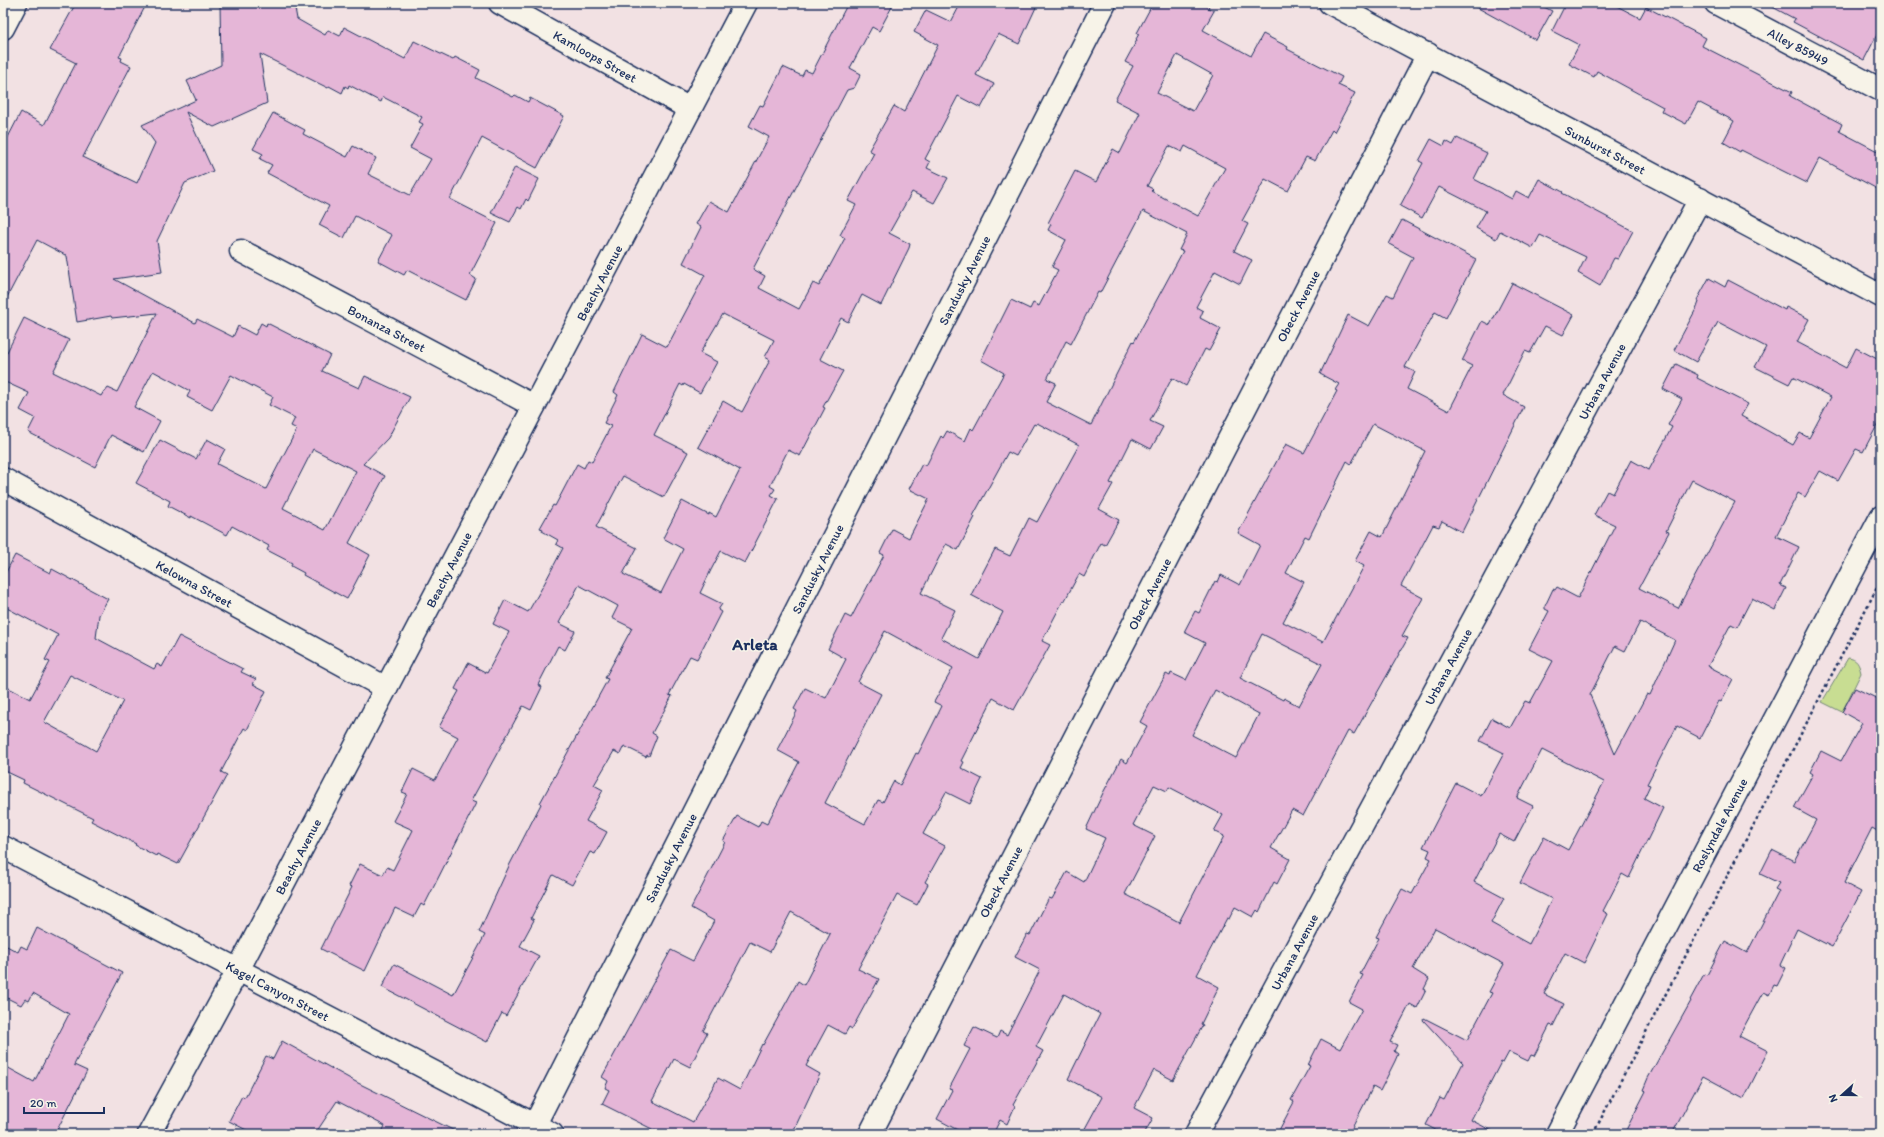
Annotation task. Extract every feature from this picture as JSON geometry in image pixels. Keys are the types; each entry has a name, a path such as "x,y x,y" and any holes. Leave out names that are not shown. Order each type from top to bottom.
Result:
{"street":[{"path":"3,28 16,3"},
{"name":"Kamloops Street","path":"500,3 690,109"},
{"name":"Beachy Avenue","path":"149,1134 238,970 746,3"},
{"name":"Sandusky Avenue","path":"539,1131 1105,3"},
{"name":"Sunburst Street","path":"1330,3 1881,296"},
{"name":"Alley 85949","path":"1716,3 1881,90"},
{"name":"Obeck Avenue","path":"870,1134 1428,54"},
{"name":"Urbana Avenue","path":"1196,1134 1700,199"},
{"name":"Bonanza Street","path":"241,251 534,406"},
{"name":"Kelowna Street","path":"3,479 386,688"},
{"name":"Roslyndale Avenue","path":"1557,1134 1881,517"},
{"name":"Kagel Canyon Street","path":"3,847 238,970 539,1131"}],"path":[{"path":"1593,1134 1881,580"}],"green space":[{"path":"1848,658 1857,662 1861,673 1842,712 1822,702"}],"building":[{"path":"76,3 147,3 119,57 122,58 121,61 131,66 83,157 137,183 155,143 142,125 196,100 187,81 221,65 220,3 294,3 297,19 325,35 328,30 340,36 344,27 405,59 414,41 453,60 455,57 480,70 476,78 513,97 515,95 528,102 530,98 564,116 537,168 482,138 450,199 497,223 470,275 476,279 466,300 407,270 404,275 378,261 392,235 355,216 344,238 319,225 329,206 267,173 272,165 260,159 263,154 253,149 273,113 305,130 303,134 347,157 353,146 376,158 368,174 410,195 431,159 410,148 423,124 419,122 422,117 383,97 381,102 349,85 348,88 345,86 342,93 329,86 328,88 260,54 267,103 214,127 186,112 213,171 185,183 157,241 162,272 114,279 195,323 197,319 233,337 238,326 255,335 261,323 266,326 267,323 330,355 322,371 359,388 365,376 410,397 388,438 363,464 385,476 349,543 370,555 347,599 303,575 304,573 291,566 292,563 267,550 269,546 232,526 227,535 191,516 191,518 168,506 170,501 136,483 160,440 196,459 207,439 225,449 217,464 266,489 297,429 291,426 295,418 269,405 273,397 231,375 212,410 187,397 190,391 153,371 134,407 160,421 144,452 111,435 95,467 28,432 35,418 20,410 29,393 3,381 3,360 24,318 69,340 53,372 101,396 108,388 117,392 157,313 112,318 111,316 77,322 67,256 37,240 3,305 3,147 21,112 44,125 76,63 50,50","holes":["313,449 356,471 325,530 283,508"]},
{"path":"848,3 894,3 879,31 872,27 850,68 861,74 854,88 847,90 753,269 765,276 759,288 799,309 813,283 819,286 845,238 840,235 856,205 848,201 874,153 869,150 894,106 904,112 938,45 914,32 926,10 951,22 961,3 1038,3 1019,44 998,34 976,75 994,84 981,108 958,96 925,159 930,162 927,168 948,178 934,203 912,192 889,233 910,244 881,305 862,295 848,322 841,318 820,359 843,371 823,407 825,408 800,456 788,450 770,486 775,489 771,495 778,499 745,563 721,551 711,570 700,593 722,604 718,610 721,612 697,659 690,656 669,695 672,696 652,733 657,736 649,756 647,755 646,757 624,746 620,754 614,751 594,785 603,790 586,821 607,832 595,854 590,852 572,885 553,875 531,918 534,920 520,946 539,956 506,1016 502,1013 487,1042 382,987 394,964 453,995 485,935 479,932 509,866 541,804 540,803 608,679 605,678 632,628 612,618 618,606 579,585 559,623 575,631 565,650 558,646 538,685 542,687 531,710 523,706 471,801 476,803 424,906 421,904 414,917 395,908 365,971 321,949 352,887 349,886 360,864 383,875 387,867 393,870 413,830 393,821 407,794 402,792 413,769 435,780 458,737 439,727 459,691 455,689 468,663 487,673 509,632 493,624 505,600 528,612 563,548 556,544 558,540 542,531 543,529 540,528 553,505 555,506 577,464 584,468 588,460 592,462 611,426 604,423 618,395 614,392 642,334 667,347 705,275 683,263 701,227 696,224 709,201 729,212 769,137 749,126 760,105 763,106 783,67 802,76 805,70 812,73","holes":["723,314 774,340 765,357 770,360 742,412 723,401 698,447 740,470 716,517 682,501 663,538 683,549 661,593 623,574 637,548 596,527 623,476 664,497 688,452 654,435 680,384 683,386 684,384 700,393 717,362 700,353"]},
{"path":"1153,3 1210,3 1208,8 1214,11 1203,30 1251,56 1263,34 1288,47 1287,49 1342,77 1338,85 1355,93 1334,132 1332,130 1315,161 1306,157 1288,191 1265,179 1242,221 1248,224 1234,251 1252,260 1240,284 1215,271 1196,307 1203,311 1200,318 1221,329 1209,351 1205,349 1186,386 1172,378 1150,421 1163,427 1151,449 1132,439 1110,483 1113,484 1099,509 1119,520 1105,545 1101,543 1084,577 1079,574 1064,602 1063,601 1042,641 1050,645 1014,710 993,698 961,761 964,762 961,768 982,779 970,804 946,792 923,834 945,846 925,882 928,884 917,905 897,895 858,969 879,979 852,1029 849,1027 845,1034 828,1025 806,1066 820,1074 792,1134 662,1134 602,1104 609,1090 605,1088 608,1081 602,1077 671,950 693,961 714,921 691,908 725,842 723,841 737,816 758,827 761,821 767,824 799,762 777,750 797,711 794,709 805,688 826,698 846,659 828,649 845,615 851,618 884,555 880,553 892,529 909,538 929,499 909,489 922,464 926,466 941,436 943,438 947,431 965,441 971,428 973,430 1004,373 981,360 1011,300 1030,309 1033,303 1039,306 1058,270 1052,267 1066,240 1048,230 1051,224 1048,223 1075,171 1096,182 1113,149 1120,153 1140,113 1115,100 1133,66 1125,62 1137,40 1136,39 1139,34 1137,33","holes":["1177,55 1213,75 1193,111 1157,93","1169,146 1182,152 1185,146 1225,168 1198,216 1151,191 1153,189 1147,186","1143,211 1187,234 1179,250 1183,251 1134,342 1133,341 1091,425 1046,402 1056,383 1047,379 1066,341 1071,344 1098,292 1100,293","1037,423 1079,445 1037,522 1029,518 1010,556 995,549 971,595 1003,612 979,659 941,638 955,610 921,593 946,544 958,550 975,517 973,516 1008,452 1016,456 1034,424 1036,425","885,631 953,668 934,702 942,706 918,754 916,753 900,785 894,781 883,802 878,800 865,824 825,803 881,694 858,682","791,912 830,934 804,985 798,981 763,1045 762,1044 740,1090 718,1078 693,1122 652,1101 674,1059 690,1067 707,1033 703,1031 750,942 770,952"]},
{"path":"1469,3 1536,3 1552,11 1536,40"},
{"path":"1566,3 1611,3 1640,18 1646,7 1706,38 1702,46 1792,92 1790,96 1842,124 1839,131 1881,153 1881,191 1820,158 1807,183 1741,150 1740,152 1723,142 1734,121 1698,102 1686,124 1661,111 1663,107 1597,71 1594,77 1569,64 1579,45 1552,31"},
{"path":"1765,3 1881,3 1881,27 1864,60 1793,22 1795,19"},
{"path":"1457,138 1487,153 1474,179 1512,199 1516,191 1529,198 1539,179 1633,231 1618,259 1614,258 1600,286 1578,273 1586,257 1540,235 1533,248 1500,231 1496,239 1476,228 1486,211 1439,187 1422,218 1400,206 1423,163 1419,161 1431,139 1444,146 1446,141 1453,145"},
{"path":"515,167 539,179 528,201 526,199 521,209 518,207 510,222 491,213"},
{"path":"1402,220 1476,259 1446,318 1435,312 1405,367 1415,372 1407,389 1449,411 1472,366 1462,361 1482,321 1490,325 1512,283 1574,315 1563,335 1545,326 1530,353 1525,351 1503,395 1524,407 1462,532 1442,521 1439,527 1433,525 1401,586 1423,598 1402,636 1408,638 1354,734 1348,731 1303,816 1292,810 1271,848 1290,859 1277,884 1274,882 1259,912 1257,910 1253,917 1235,907 1229,919 1227,918 1197,975 1219,987 1201,1024 1203,1025 1173,1080 1154,1070 1134,1108 1153,1118 1144,1134 1082,1134 1102,1097 1068,1079 1100,1014 1064,994 1036,1047 1043,1051 1013,1105 1015,1106 1007,1124 1000,1120 993,1134 965,1134 937,1119 952,1090 949,1089 970,1049 964,1046 974,1027 997,1038 1000,1031 1007,1035 1040,970 1015,957 1027,934 1030,935 1049,898 1052,899 1067,872 1084,882 1105,838 1086,829 1103,793 1121,759 1127,763 1147,726 1140,722 1166,674 1170,676 1171,673 1186,680 1205,643 1184,632 1195,611 1199,613 1215,581 1218,582 1221,575 1240,585 1260,545 1238,533 1286,444 1304,453 1337,391 1335,390 1339,384 1320,374 1348,315 1369,326 1387,294 1393,297 1413,257 1389,244","holes":["1373,424 1425,451 1382,537 1371,531 1355,561 1364,566 1323,642 1283,622 1304,582 1286,573 1305,536 1309,538 1347,461 1351,464","1262,634 1322,664 1299,706 1284,698 1283,700 1240,678","1215,690 1259,714 1236,758 1192,735","1154,785 1167,791 1169,787 1223,815 1214,831 1224,836 1179,922 1125,894 1155,836 1133,825"]},
{"path":"1709,278 1725,287 1728,280 1785,310 1786,307 1809,319 1797,342 1846,368 1856,348 1881,361 1881,418 1863,452 1856,449 1838,481 1820,471 1805,497 1798,493 1776,536 1799,547 1780,585 1786,588 1775,610 1752,598 1737,627 1731,624 1708,666 1733,679 1721,702 1719,701 1700,738 1677,726 1647,784 1650,785 1644,798 1663,808 1629,878 1622,874 1603,911 1608,914 1584,963 1565,953 1544,994 1564,1004 1553,1026 1550,1025 1534,1056 1531,1055 1528,1061 1509,1052 1503,1063 1501,1062 1471,1120 1498,1134 1443,1134 1426,1125 1440,1098 1444,1100 1463,1063 1423,1020 1424,1018 1467,1040 1492,993 1489,992 1504,964 1435,928 1413,969 1429,979 1424,989 1426,990 1417,1008 1410,1004 1390,1042 1397,1045 1394,1051 1398,1054 1395,1061 1380,1091 1373,1087 1349,1134 1277,1134 1294,1102 1291,1100 1310,1066 1308,1065 1321,1039 1340,1049 1362,1009 1349,1002 1363,975 1360,974 1379,938 1376,937 1402,889 1412,894 1431,859 1427,857 1430,850 1423,847 1456,783 1481,796 1504,753 1480,741 1492,718 1510,728 1525,701 1530,703 1553,661 1529,649 1549,611 1545,609 1545,606 1553,589 1555,590 1557,587 1578,598 1615,525 1594,515 1607,491 1613,494 1631,460 1649,470 1672,427 1668,425 1682,399 1663,389 1676,364 1698,375 1697,378 1748,404 1741,416 1793,445 1800,433 1809,438 1831,397 1793,377 1789,384 1755,367 1766,347 1718,322 1696,362 1674,350 1696,309 1699,301 1697,300","holes":["1692,480 1735,502 1678,608 1639,588 1669,532 1666,531","1640,622 1675,640 1650,695 1647,694 1615,754 1590,695 1615,646 1625,651","1542,750 1604,782 1568,850 1544,837 1520,883 1552,899 1529,944 1491,923 1504,898 1474,882 1499,834 1514,842 1533,806 1517,798"]},
{"path":"15,555 50,573 52,569 108,599 99,615 96,638 154,669 157,664 162,667 179,636 243,669 241,672 256,679 253,684 266,691 247,730 244,728 221,772 227,775 178,864 157,854 156,856 135,845 136,844 91,821 93,818 23,783 24,780 3,770 3,685 30,699 50,662 45,660 58,635 3,606 3,578","holes":["70,675 123,701 96,751 44,722"]},
{"path":"1855,688 1876,698 1881,689 1881,833 1872,828 1844,883 1861,892 1832,947 1797,929 1780,965 1786,968 1777,986 1774,985 1769,995 1763,992 1739,1036 1768,1051 1744,1098 1703,1076 1672,1134 1624,1134 1646,1091 1643,1090 1648,1078 1691,1001 1690,1000 1704,974 1707,975 1725,941 1747,953 1779,891 1775,889 1779,883 1760,874 1772,850 1794,861 1816,820 1794,808 1813,774 1810,772 1821,751 1841,761 1862,723 1842,712"},
{"path":"37,928 122,973 74,1065 87,1071 55,1134 3,1134 3,1065 34,1082 69,1014 33,993 29,1001 25,999 21,1005 3,996 3,944 18,952 21,946 27,949"},
{"path":"282,1041 356,1082 461,1134 381,1134 385,1126 337,1101 315,1134 254,1134 229,1121 242,1096 245,1097 266,1056 273,1059"}],"district":[{"name":"Arleta","path":"755,644"}]}
